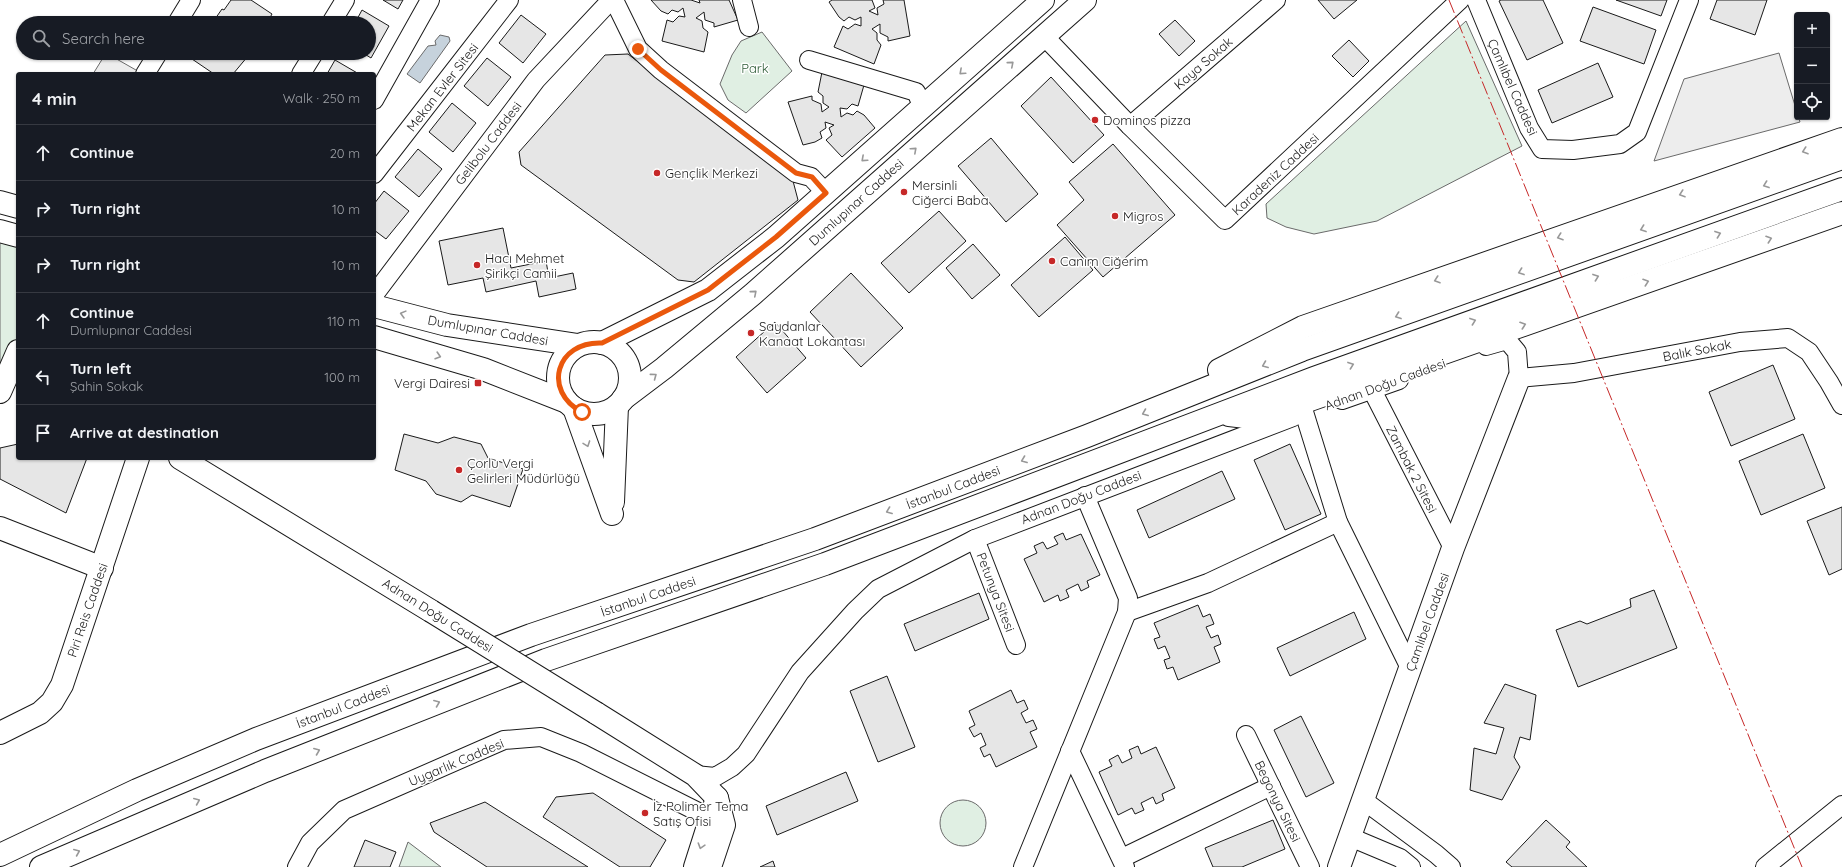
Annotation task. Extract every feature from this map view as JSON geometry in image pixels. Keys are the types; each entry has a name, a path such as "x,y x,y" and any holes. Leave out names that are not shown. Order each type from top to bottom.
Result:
{"main road":[{"name":"Dumlupınar Caddesi","path":"602,343 708,290 776,237 1043,0"},
{"name":"Dumlupınar Caddesi","path":"620,402 664,368 753,294 1085,0"},
{"path":"1202,390 1218,370 1303,327 1842,139"},
{"name":"İstanbul Caddesi","path":"0,855 137,790 256,739 531,635 815,540 1087,436 1302,350 1842,158"},
{"name":"İstanbul Caddesi","path":"41,867 265,771 546,660 825,564 1314,378 1842,190"},
{"path":"0,202 16,206"},
{"path":"1220,414 1246,417 1270,414 1842,213"},
{"path":"0,231 16,235"},
{"name":"Dumlupınar Caddesi","path":"376,307 447,325 578,346"},
{"path":"376,338 483,369 571,405 582,412 596,413 609,410 620,402"},
{"path":"590,342 602,343 613,347 622,355 628,365 629,383 620,402 612,514 571,405 561,392 558,382 559,371 563,361 570,352 578,346 590,342"},
{"path":"0,392 16,356"},
{"name":"Çamlıbel Caddesi","path":"1339,867 1453,548 1519,378"},
{"name":"Piri Reis Caddesi","path":"0,733 40,713 52,702 62,685 137,460"},
{"name":"Adnan Doğu Caddesi","path":"183,460 432,611 695,775 717,813"},
{"path":"0,528 102,568"},
{"path":"694,867 717,813"},
{"path":"710,867 717,813"}],"street":[{"path":"181,16 191,0"},
{"path":"335,16 345,0"},
{"path":"376,96 430,0"},
{"name":"Mekan Evler Sitesi","path":"376,171 509,0"},
{"path":"612,0 638,49 661,70 796,173 812,177 826,193"},
{"name":"Gelibolu Caddesi","path":"376,292 536,80 612,0"},
{"path":"742,0 749,27"},
{"name":"Kaya Sokak","path":"1130,126 1276,0"},
{"name":"Karadeniz Caddesi","path":"1044,36 1130,126 1226,220 1460,0"},
{"name":"Çamlıbel Caddesi","path":"1476,0 1529,128 1542,149 1573,150 1620,144 1637,132 1689,0"},
{"path":"146,72 154,60"},
{"path":"302,72 310,60"},
{"path":"808,60 916,92 923,107"},
{"name":"Balık Sokak","path":"1519,378 1574,374 1740,342 1788,338 1809,352 1829,382 1842,406"},
{"name":"Adnan Doğu Caddesi","path":"695,775 715,777 732,767 746,754 800,672 855,611 878,589 976,539 1304,412 1372,390 1493,343 1506,340 1517,352 1519,378"},
{"name":"Zambak 2 Sitesi","path":"1372,390 1453,548"},
{"path":"1304,412 1338,522 1410,668"},
{"path":"1023,867 1127,612 1128,598 1085,496"},
{"path":"1127,612 1208,584 1338,522"},
{"name":"Petunya Sitesi","path":"976,539 1016,645"},
{"name":"Begonya Sitesi","path":"1246,735 1310,867"},
{"name":"Uygarlık Caddesi","path":"297,867 310,842 344,810 504,740 541,736 717,813"},
{"path":"1070,751 1123,862 1271,786"},
{"path":"1363,800 1436,854 1451,867"},
{"path":"1765,867 1842,805"},
{"path":"1350,837 1400,858 1411,867"}],"green space":[{"path":"1466,21 1522,146 1377,221 1314,234 1286,227 1267,218 1266,204"},
{"name":"Park","path":"762,32 792,71 746,113 728,100 720,84 732,55 741,41"},
{"path":"0,231 16,235 16,356 0,392"},
{"path":"968,800 972,801 982,810 985,814 985,832 976,842 968,846 958,846 950,842 941,832 940,818 944,810 954,801"},
{"path":"408,842 441,867 399,867"}],"shaded area":[{"path":"440,35 449,37 450,41 420,83 407,74 428,46 436,45 435,41"},
{"path":"1779,53 1794,102 1794,120 1799,120 1800,122 1654,161 1684,79"},
{"path":"102,60 118,60 139,72 94,72"}],"building":[{"path":"231,0 251,0 272,14 271,16 217,16 222,9 224,10"},
{"path":"383,0 403,0 398,9"},
{"path":"651,0 691,0 700,3 699,0 729,0 738,20 714,27 714,23 705,20 704,12 696,18 702,21 703,28 708,32 704,52 662,41 667,20 673,22 679,16 685,17 683,8 678,12 672,10 668,14 661,11"},
{"path":"832,0 872,0 875,8 869,11 878,15 877,8 884,4 883,0 904,0 910,36 888,41 888,37 880,33 880,24 872,29 877,33 877,40 881,45 874,64 834,47 843,26 848,29 855,24 861,26 861,17 855,20 849,17 844,21 839,17 829,2"},
{"path":"1318,0 1357,0 1334,19"},
{"path":"1543,0 1563,43 1527,60 1499,1"},
{"path":"1616,0 1667,0 1661,16"},
{"path":"1717,0 1767,0 1755,35 1710,19"},
{"path":"1593,7 1656,30 1644,64 1580,41"},
{"path":"362,10 372,16 359,16"},
{"path":"521,15 546,34 523,63 499,43"},
{"path":"376,18 389,26 376,49"},
{"path":"1175,20 1195,41 1179,56 1159,34"},
{"path":"1349,40 1369,61 1353,77 1332,56"},
{"name":"Gençlik Merkezi","path":"628,54 793,181 798,200 694,282 678,280 521,165 519,152 605,55"},
{"path":"487,58 511,77 488,106 464,86"},
{"path":"193,60 245,60 235,72 211,72"},
{"path":"335,60 356,72 328,72"},
{"path":"1598,63 1613,97 1552,123 1538,90"},
{"path":"822,72 864,85 858,106 852,104 847,109 840,108 841,117 847,113 853,115 857,111 864,115 875,128 842,157 826,140 832,135 829,128 834,125 825,122 826,128 820,132 822,138 815,142 803,145 788,102 812,96 812,100 821,104 822,112 829,107 823,103 823,96 818,92"},
{"path":"1051,77 1104,135 1073,163 1021,106"},
{"path":"452,103 476,123 453,152 429,132"},
{"path":"991,138 1038,194 1006,222 958,166"},
{"path":"1113,144 1175,215 1103,277 1057,225 1084,200 1069,182"},
{"path":"418,149 442,169 419,197 395,177"},
{"path":"384,191 409,211 386,239 376,232 376,201"},
{"path":"939,211 966,241 909,293 881,263"},
{"name":"Hacı Mehmet Şirikçi Camii","path":"503,228 511,268 546,261 549,278 573,273 576,289 539,297 536,281 486,292 483,278 448,285 439,241"},
{"path":"1065,237 1093,270 1039,317 1011,285"},
{"path":"973,244 1000,275 972,299 946,268"},
{"path":"851,273 903,328 861,367 810,312"},
{"path":"775,322 806,358 767,393 736,357"},
{"path":"1773,365 1795,419 1731,446 1709,392"},
{"name":"Çorlu Vergi Gelirleri Müdürlüğü","path":"404,434 438,443 454,437 481,444 488,458 523,469 510,507 472,495 461,502 436,494 426,481 395,470"},
{"path":"1803,434 1825,488 1761,515 1739,461"},
{"path":"16,444 16,460 86,460 66,513 0,479 0,448"},
{"path":"1290,444 1321,514 1285,530 1254,460"},
{"path":"1222,471 1235,499 1149,538 1137,510"},
{"path":"1842,507 1842,569 1829,575 1807,521"},
{"path":"1063,533 1066,540 1081,534 1100,575 1087,581 1089,587 1081,591 1078,584 1066,590 1069,597 1060,601 1058,595 1044,602 1024,559 1037,553 1034,546 1043,542 1047,549 1058,544 1054,537"},
{"path":"1654,590 1677,648 1578,687 1556,630 1580,621 1587,624 1631,607 1630,599"},
{"path":"979,593 989,619 915,651 904,624"},
{"path":"1198,605 1203,617 1210,614 1214,624 1206,627 1211,638 1218,635 1221,644 1214,647 1220,662 1178,680 1173,667 1167,669 1164,660 1170,658 1165,646 1158,649 1154,639 1160,637 1154,623"},
{"path":"1354,612 1366,639 1290,676 1277,648"},
{"path":"887,676 915,747 878,762 850,691"},
{"path":"1505,684 1536,695 1530,740 1520,737 1514,757 1520,767 1502,800 1470,790 1474,748 1496,754 1504,728 1484,723"},
{"path":"1011,690 1017,703 1024,700 1028,709 1021,713 1026,723 1033,720 1037,729 1030,732 1037,747 996,767 990,754 984,757 980,748 986,745 981,733 974,737 969,728 975,725 969,711"},
{"path":"1301,716 1334,783 1306,797 1274,730"},
{"path":"1138,746 1141,754 1156,747 1175,788 1162,794 1164,800 1156,804 1153,797 1141,803 1144,810 1135,814 1132,808 1118,815 1099,772 1112,766 1109,760 1118,755 1122,763 1132,758 1129,750"},
{"path":"846,772 858,801 777,835 766,806"},
{"path":"593,793 666,840 650,867 620,867 543,817 556,797"},
{"path":"485,802 588,867 487,867 434,832 430,823"},
{"path":"1273,820 1285,849 1242,867 1213,867 1205,848"},
{"path":"1546,820 1570,842 1566,847 1587,867 1512,867 1506,862"},
{"path":"365,840 396,852 390,867 354,867"},
{"path":"773,861 775,867 760,867"}],"power":[{"path":"1449,0 1802,867"}],"place":[{"name":"Dominos pizza","path":"1095,120"},
{"name":"Gençlik Merkezi","path":"657,173"},
{"name":"Mersinli Ciğerci Baba","path":"904,192"},
{"name":"Migros","path":"1115,216"},
{"name":"Canım Ciğerim","path":"1052,261"},
{"name":"Hacı Mehmet Şirikçi Camii","path":"477,265"},
{"name":"Saydanlar Kanaat Lokantası","path":"751,333"},
{"name":"Vergi Dairesi","path":"478,383"},
{"name":"Çorlu Vergi Gelirleri Müdürlüğü","path":"459,470"},
{"name":"İz Polimer Tema Satış Ofisi","path":"645,813"}],"route":[{"path":"582,412 567,402 561,392 558,382 559,371 563,361 570,352 578,346 590,342 602,343 633,326 708,290 776,237 826,193 812,177 796,173 661,70 638,49"}]}
